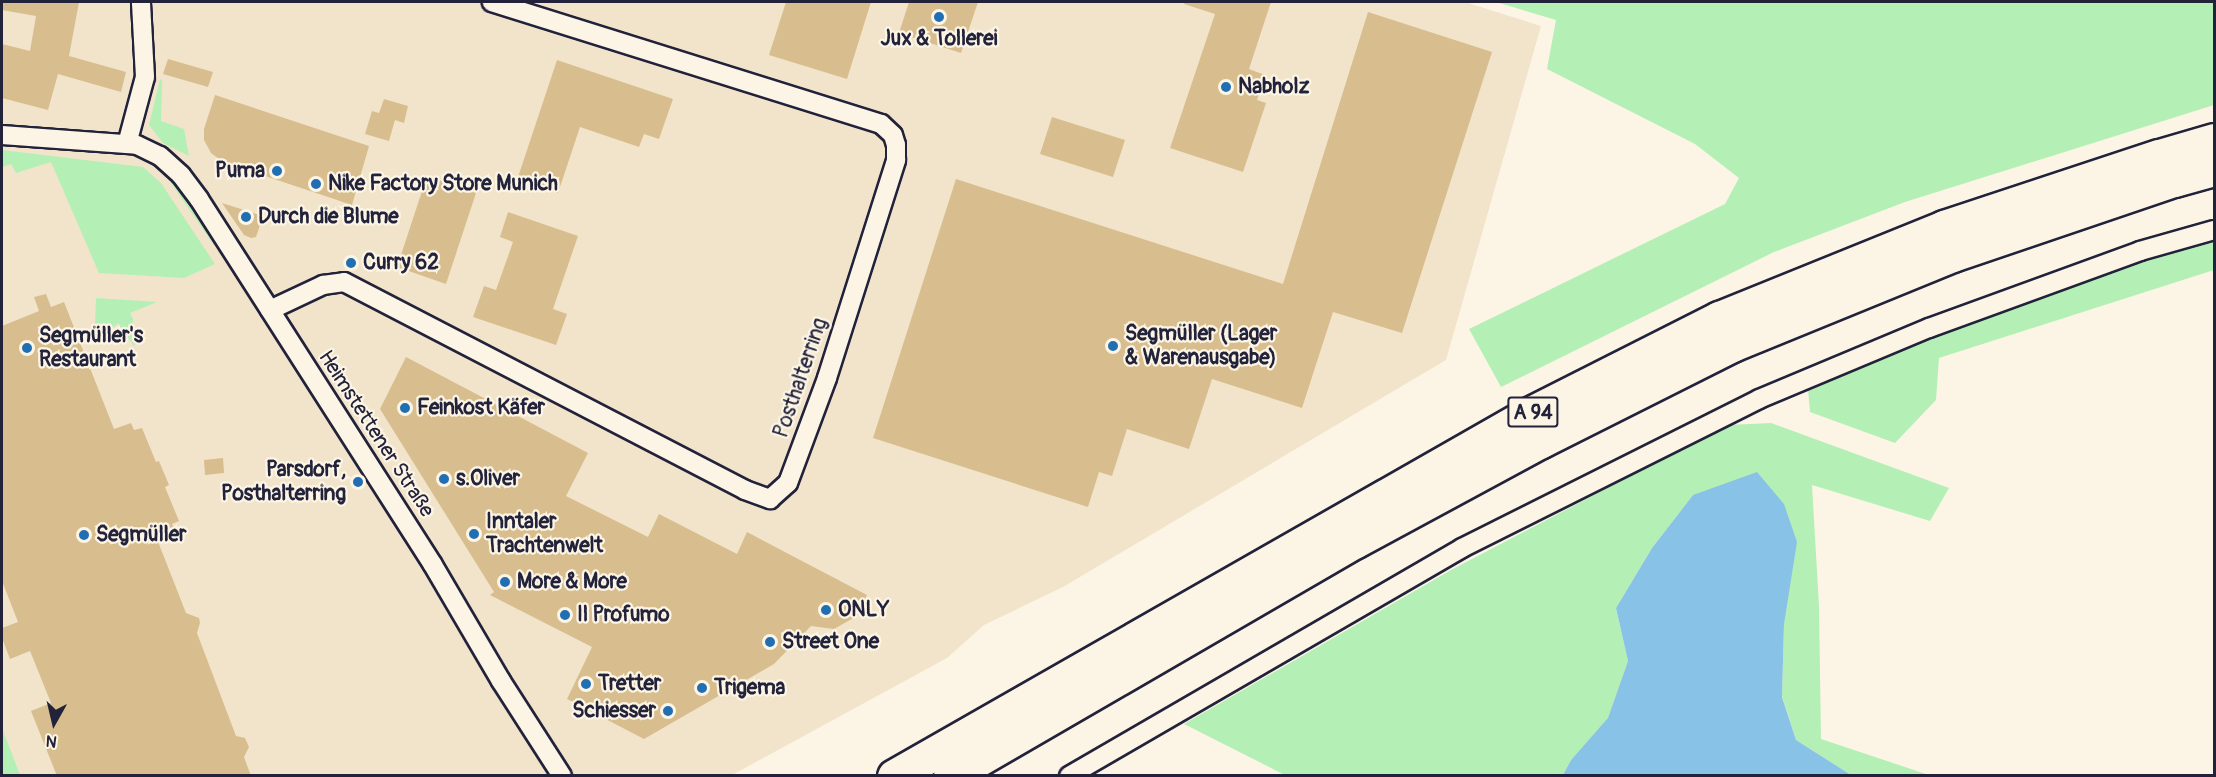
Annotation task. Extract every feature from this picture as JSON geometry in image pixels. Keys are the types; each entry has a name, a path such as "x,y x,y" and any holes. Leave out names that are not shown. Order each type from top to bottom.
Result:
{"highway":[{"name":"A 94","path":"894,776 1529,414 1719,318 1944,227 2214,140"},
{"name":"A 94","path":"950,776 1356,541 1541,441 1732,345 1952,255 2174,180 2214,169"}],"street":[{"path":"127,144 146,77 141,2"},
{"name":"Posthalterring","path":"270,310 323,285 344,282 745,490 770,499 788,483 827,378 896,160 893,135 881,124 492,2"},
{"name":"Heimstettener Straße","path":"2,135 127,144 160,156 181,175 433,565 501,681 562,776"},
{"path":"1070,776 1462,548 1759,399 1929,328 2140,251 2214,230"}],"shaded area":[{"path":"2,2 1465,2 1541,26 1446,360 1063,587 984,625 947,658 732,775 2,776"}],"green space":[{"path":"1496,2 2214,2 2214,105 1905,202 1774,252 1501,387 1469,329 1725,204 1739,178 1695,144 1547,69 1556,20"},
{"path":"160,79 162,80 161,121 184,129 189,156 163,143 149,125"},
{"path":"2,150 143,167 161,183 215,264 184,278 99,273 51,162 16,173 11,164 2,167"},
{"path":"174,177 219,242 214,245 169,180"},
{"path":"2214,240 2214,270 1939,358 1936,400 1895,443 1810,412 1808,389 1851,370 2032,297"},
{"path":"96,298 157,302 130,313 133,319 132,337 138,340 134,346 118,323 107,333 99,330 95,323"},
{"path":"1771,423 1949,488 1930,521 1812,485 1819,606 1821,739 1929,775 1851,775 1796,740 1782,696 1784,624 1693,495 1652,548 1616,608 1628,661 1608,719 1571,760 1563,775 1285,775 1184,724 1451,570 1728,425"},
{"path":"2,728 20,775 2,775"}],"water":[{"path":"1757,472 1784,504 1797,542 1784,624 1782,697 1796,740 1851,775 1563,775 1571,760 1608,718 1628,661 1616,608 1652,548 1693,495"}],"building":[{"path":"2,2 79,2 69,56 126,72 121,92 58,74 48,110 2,98 2,44 30,51 36,16 2,10"},
{"path":"786,2 871,2 847,79 769,55"},
{"name":"Jux & Tollerei","path":"909,2 978,2 961,53 899,33"},
{"name":"Nabholz","path":"1185,2 1271,2 1249,69 1265,75 1257,100 1266,103 1243,172 1170,148 1215,14 1184,4"},
{"name":"Segmüller (Lager & Warenausgabe)","path":"1368,12 1492,52 1402,333 1333,312 1302,408 1212,379 1189,449 1127,429 1112,476 1099,472 1088,507 873,438 956,179 1283,284"},
{"path":"168,59 213,72 208,87 163,74"},
{"path":"557,60 673,99 659,139 644,134 639,147 580,127 558,193 517,180"},
{"path":"215,95 369,146 352,205 223,162 211,153 204,140 204,129"},
{"path":"384,99 408,106 404,123 395,120 389,141 365,134 372,111 379,113"},
{"path":"1052,117 1125,140 1113,177 1040,154"},
{"path":"427,176 476,193 446,284 397,267"},
{"path":"222,203 263,216 256,237 251,238 244,235"},
{"path":"508,212 578,236 553,309 567,314 556,345 473,317 484,286 496,290 513,242 500,237"},
{"name":"Segmüller","path":"46,294 51,307 64,302 114,429 131,423 134,430 142,428 156,462 159,461 169,485 165,487 179,521 172,524 175,531 157,539 186,613 199,618 197,633 236,736 245,738 249,747 244,757 251,776 57,776 31,711 51,703 30,651 10,659 2,638 2,628 18,622 2,581 2,326 39,311 34,297"},
{"path":"406,357 588,453 566,496 648,537 659,514 737,554 747,532 867,595 857,616 834,629 811,626 774,664 644,739 567,699 592,647 490,595 494,592 380,409"},
{"path":"223,458 224,473 205,475 204,460"}],"place":[{"name":"Jux & Tollerei","path":"939,17"},
{"name":"Nabholz","path":"1226,87"},
{"name":"Puma","path":"277,171"},
{"name":"Nike Factory Store Munich","path":"316,184"},
{"name":"Durch die Blume","path":"246,217"},
{"name":"Curry 62","path":"351,263"},
{"name":"Segmüller (Lager & Warenausgabe)","path":"1113,346"},
{"name":"Segmüller's Restaurant","path":"27,348"},
{"name":"Feinkost Käfer","path":"405,408"},
{"name":"s.Oliver","path":"444,479"},
{"name":"Parsdorf, Posthalterring","path":"358,482"},
{"name":"Inntaler Trachtenwelt","path":"474,534"},
{"name":"Segmüller","path":"84,535"},
{"name":"More & More","path":"505,582"},
{"name":"ONLY","path":"826,610"},
{"name":"Il Profumo","path":"565,615"},
{"name":"Street One","path":"770,642"},
{"name":"Tretter","path":"586,684"},
{"name":"Trigema","path":"702,688"},
{"name":"Schiesser","path":"668,711"}]}
